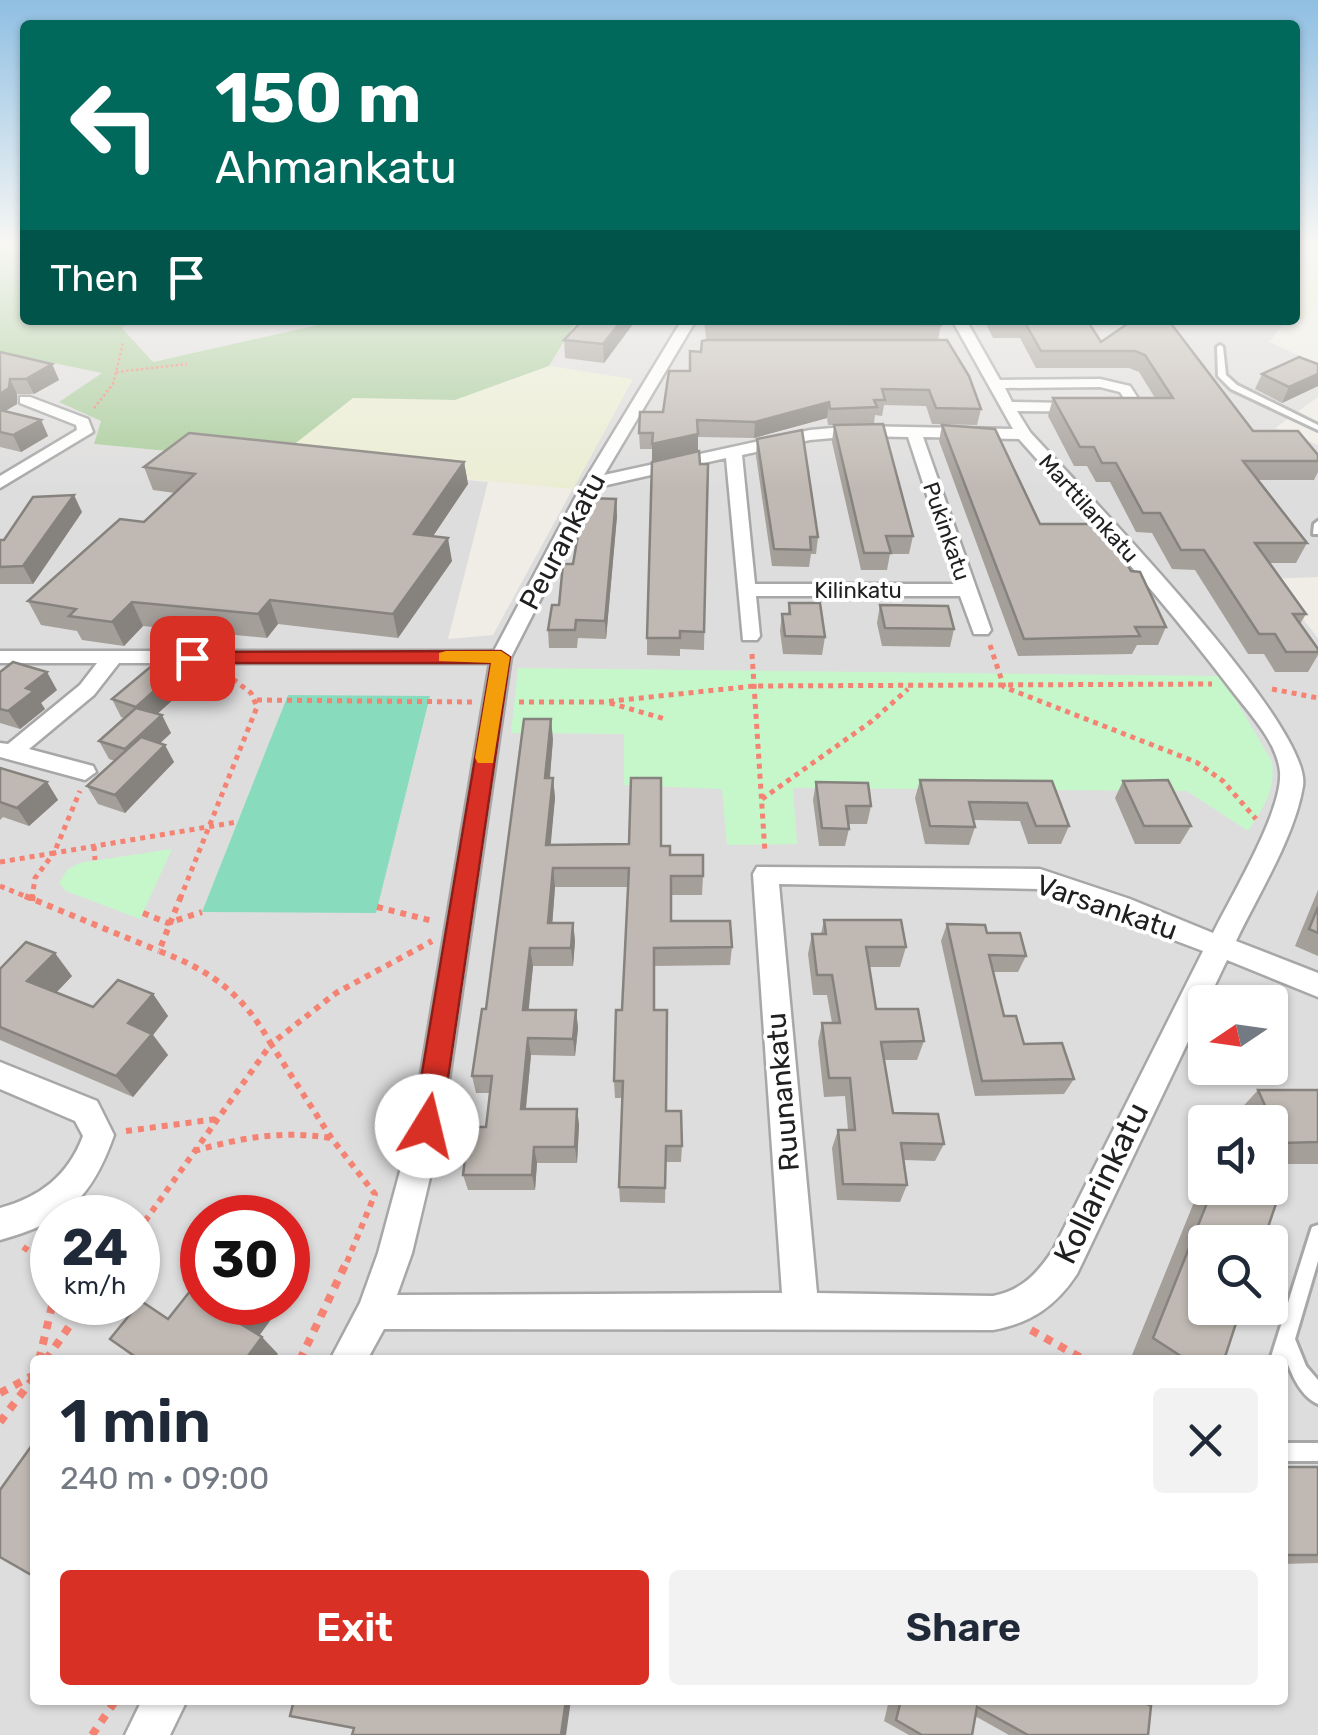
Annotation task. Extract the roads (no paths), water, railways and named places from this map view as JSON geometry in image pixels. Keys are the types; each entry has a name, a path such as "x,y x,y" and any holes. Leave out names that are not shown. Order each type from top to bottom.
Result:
{"street":[{"name":"Peurankatu","path":"351,1355 374,1312 395,1253 427,1126 501,657 592,484 681,346 687,327"},
{"name":"Marttilankatu","path":"960,327 964,348 993,384 1022,434 1182,610 1240,683"},
{"path":"993,384 1100,383 1125,389 1132,400 1117,408 1004,406"},
{"path":"0,484 84,432 83,422 25,400"},
{"name":"Pukinkatu","path":"914,432 981,630"},
{"path":"592,484 829,433 1022,434"},
{"path":"734,452 750,636"},
{"name":"Kilinkatu","path":"748,590 968,590"},
{"path":"0,657 501,657"},
{"path":"6,751 86,690 112,658"},
{"name":"Kollarinkatu","path":"374,1312 999,1312 1037,1298 1064,1262 1272,839 1291,786 1290,768 1277,736 1240,683"},
{"path":"6,751 85,772"},
{"name":"Varsankatu","path":"766,874 1040,879 1285,969 1318,986"},
{"name":"Ruunankatu","path":"766,874 800,1310"},
{"path":"0,1075 86,1111 99,1134 90,1165 67,1192 5,1232"},
{"path":"147,1735 163,1705"}],"lane":[{"path":"1220,347 1222,376 1234,387 1318,428"},
{"path":"1281,1355 1318,1233"},
{"path":"1286,1339 1300,1372 1318,1395"},
{"path":"1288,1452 1318,1452"}]}
